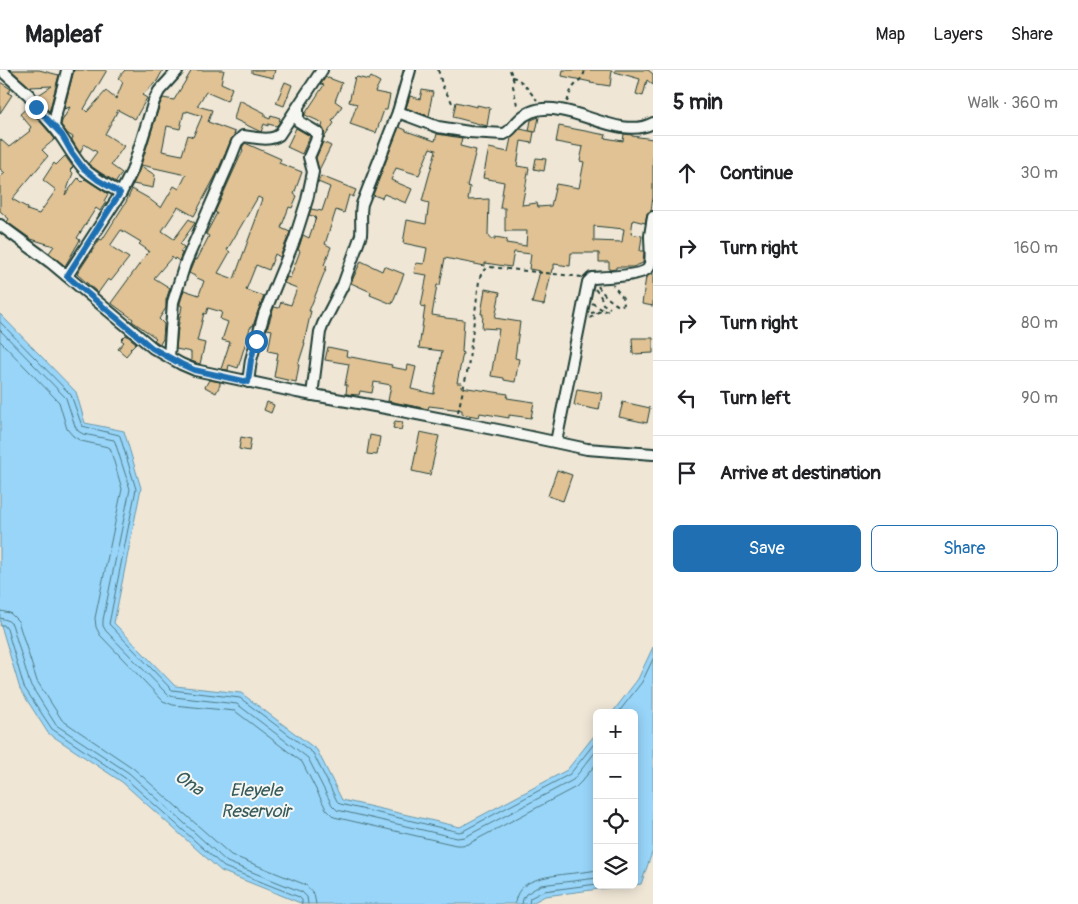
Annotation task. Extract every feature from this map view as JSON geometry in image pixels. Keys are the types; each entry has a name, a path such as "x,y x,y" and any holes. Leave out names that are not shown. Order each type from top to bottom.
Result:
{"street":[{"path":"0,70 29,95 36,107 62,135 83,168 98,180 120,193"},
{"path":"54,127 67,70"},
{"path":"67,276 132,171 154,101 159,91 178,70"},
{"path":"169,357 173,302 190,251 237,142 243,136 275,138 322,70"},
{"path":"312,395 320,332 343,285 361,235 362,204 398,112 410,70"},
{"path":"248,382 251,360 264,314 294,241 307,200 313,172 309,157 318,133 298,120 298,107"},
{"path":"398,112 438,127 469,132 504,134 527,113 540,109 564,111 632,129 649,126 653,123"},
{"path":"556,442 578,328 590,280 640,273 647,270 650,259 653,217"},
{"path":"0,225 67,276 152,348 194,370 587,449 653,454"}],"path":[{"path":"438,70 442,86 454,107"},
{"path":"510,70 514,82 513,86 517,105 520,110 527,113"},
{"path":"564,111 573,87 579,82 585,70"},
{"path":"512,77 518,78 523,83 540,105 540,109"},
{"path":"456,422 468,368 479,281 481,272 485,268 520,270 590,280 618,306 624,304 617,289 604,277"},
{"path":"578,328 585,325 598,312 610,308 603,304 601,297 590,280"},
{"path":"585,296 603,311"}],"water":[{"name":"Eleyele Reservoir","path":"0,314 76,392 85,423 124,431 141,488 114,623 175,686 241,693 317,750 342,800 460,827 567,770 593,737 593,889 599,889 545,896 530,904 303,904 221,871 122,782 48,733 20,689 0,622"},
{"path":"653,647 653,850 641,884 638,884 638,709 615,709 638,679"}],"building":[{"path":"11,70 39,70 59,75 49,112 37,96 52,86 30,87"},
{"path":"74,70 107,70 84,109 87,112 106,91 116,99 123,82 118,78 125,70 163,70 157,81 142,95 147,98 135,119 118,110 105,134 124,146 111,165 122,173 116,182 88,164 97,152 84,144 80,153 72,140 73,137 61,125 70,107 64,109"},
{"path":"192,70 224,70 221,83 232,88 227,101 206,92 197,106 212,110 208,122 235,132 216,175 194,216 178,207 162,231 174,239 189,219 195,223 180,244 184,247 180,252 182,253 179,261 175,258 174,260 172,257 154,278 170,288 166,300 166,308 159,319 164,324 163,339 160,344 154,340 156,338 111,303 149,251 139,244 141,242 121,230 110,246 129,258 111,281 108,279 98,293 77,274 100,239 102,240 132,189 161,208 174,186 179,189 186,175 141,165 163,98 174,100","holes":["187,111 202,116 193,137 188,135 182,155 162,151 167,126 180,129 184,112"]},
{"path":"252,70 275,70 273,78 252,73"},
{"path":"563,70 612,70 610,86 562,76"},
{"path":"615,70 648,70 653,74 653,85 647,80 643,96 636,94 640,79 615,72"},
{"path":"326,77 342,83 335,101 342,106 324,138 323,123 305,114 324,85 321,84"},
{"path":"355,77 369,80 371,77 380,82 375,92 390,95 387,110 384,110 376,133 350,124 357,104 349,102"},
{"path":"0,82 11,89 8,93 12,95 0,113"},
{"path":"285,82 292,85 284,106 276,103"},
{"path":"422,90 433,92 429,116 406,108 410,96 420,99"},
{"path":"239,100 265,113 265,117 270,119 271,115 280,118 279,123 276,126 264,124 261,132 234,119"},
{"path":"456,102 490,108 487,126 453,117"},
{"path":"28,107 55,139 42,150 48,156 12,199 28,208 27,210 39,214 56,190 43,180 54,163 56,165 65,156 73,167 70,170 73,173 65,195 78,178 82,182 85,179 108,194 104,201 106,202 100,211 96,208 77,238 80,240 65,266 49,253 54,246 31,239 7,222 9,219 0,211 0,177 5,173 0,169 0,139 9,147 30,131 31,127 20,114"},
{"path":"539,117 536,132 529,131 531,120"},
{"path":"559,126 606,135 605,138 623,141 624,134 653,139 653,197 651,211 647,213 645,223 633,220 631,234 642,236 640,251 644,251 643,263 633,267 616,267 616,269 609,270 609,262 599,262 599,253 571,253 570,266 554,264 544,305 532,303 540,271 529,269 531,254 514,252 511,267 485,263 485,266 445,258 440,285 437,285 432,315 464,320 463,353 457,383 462,383 461,387 508,394 507,398 534,402 531,418 509,415 509,418 480,413 479,417 462,414 462,410 429,406 428,409 388,401 391,385 374,382 372,393 360,391 359,395 346,394 347,385 345,385 349,364 325,360 328,347 347,351 346,356 392,365 391,367 407,370 408,365 416,367 411,389 434,394 442,351 419,348 425,307 421,306 427,275 414,273 416,263 424,264 427,248 403,243 407,220 426,224 429,203 422,201 436,150 430,148 419,175 396,168 391,180 412,189 406,203 384,194 382,198 373,195 399,127 435,141 437,134 462,138 460,146 476,150 467,186 470,187 468,200 489,199 488,235 490,239 495,239 495,237 507,239 506,243 526,246 527,231 505,231 505,208 500,208 504,182 483,178 489,148 508,152 511,138 520,129 534,132 532,143 521,141 517,166 529,168 522,205 537,203 538,207 551,206 556,184 579,188 584,162 580,161 583,147 556,142","holes":["594,226 624,229 622,242 594,241"]},
{"path":"296,128 310,136 302,154 287,147"},
{"path":"323,142 331,146 319,170 316,158"},
{"path":"245,143 281,159 279,163 302,172 294,194 297,196 292,208 289,207 281,228 290,232 280,257 275,254 269,270 256,265 246,290 264,296 253,326 250,328 238,368 229,365 228,370 221,369 230,342 222,340 228,322 220,319 222,312 208,308 206,314 204,313 197,341 205,343 200,364 191,361 191,352 176,349 182,306 180,303 184,290 199,295 204,281 189,273 209,236 206,234 217,213 215,212 243,150","holes":["258,197 262,199 234,279 218,273 230,252 227,250"]},
{"path":"536,158 546,159 544,171 534,169"},
{"path":"141,166 155,175 153,188 133,184"},
{"path":"321,176 356,190 353,197 349,195 344,213 336,210 325,244 331,247 324,265 327,266 309,311 311,311 305,343 298,365 296,382 274,377 278,353 268,351 272,330 267,329 274,307 279,308 281,302 291,305 297,288 284,283 287,277 290,278 300,251 298,250 303,235 309,238 316,217 309,215 311,209 322,211 330,187 318,182"},
{"path":"361,261 382,271 384,266 404,274 392,304 370,295 371,292 351,283"},
{"path":"653,273 653,306 642,304 646,277"},
{"path":"485,289 500,292 495,318 520,322 515,358 519,359 515,382 491,376 499,329 482,328 483,314 481,314"},
{"path":"126,335 136,343 126,356 118,349 124,342 121,340"},
{"path":"632,338 653,338 653,353 633,354"},
{"path":"209,380 220,382 216,393 205,387"},
{"path":"577,389 602,393 599,410 574,405"},
{"path":"267,402 274,405 271,413 264,410"},
{"path":"623,402 650,408 647,423 619,417"},
{"path":"395,421 403,422 401,430 393,428"},
{"path":"420,432 439,436 430,475 412,471"},
{"path":"370,435 380,437 377,455 367,454"},
{"path":"241,437 251,439 249,451 239,449"},
{"path":"557,470 572,475 563,501 548,496"}],"route":[{"path":"36,107 62,135 83,168 98,180 120,193 67,276 152,348 194,370 248,382 256,341"}],"water label":[{"name":"Ona","path":"189,783"}]}
